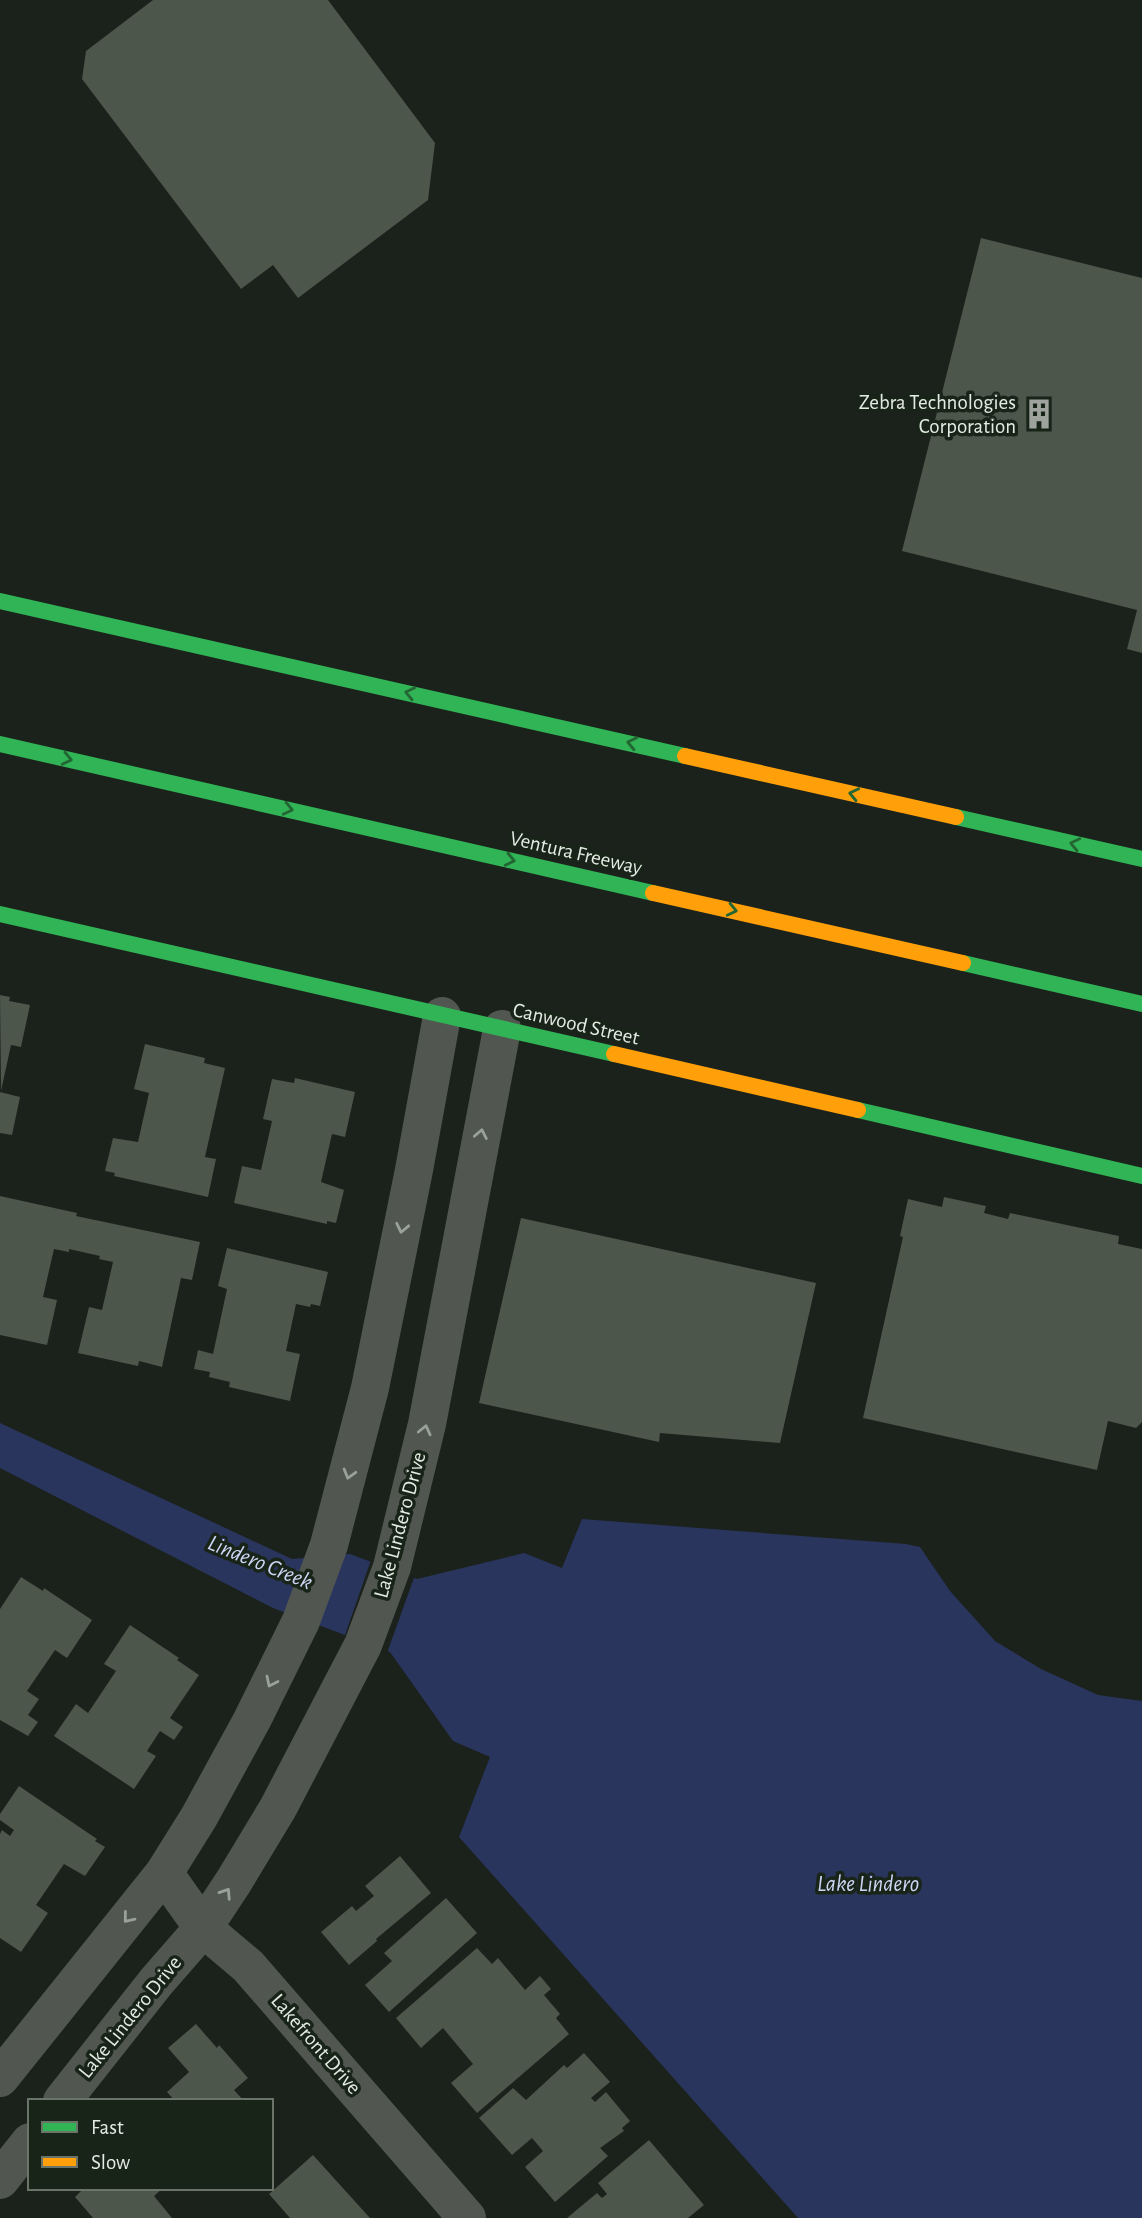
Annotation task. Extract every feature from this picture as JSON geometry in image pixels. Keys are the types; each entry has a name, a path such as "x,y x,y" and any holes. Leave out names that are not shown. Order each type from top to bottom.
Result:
{"main road":[{"path":"0,601 1142,859"},
{"name":"Ventura Freeway","path":"0,744 1142,1004"},
{"name":"Canwood Street","path":"0,914 1142,1176"}],"street":[{"path":"0,2078 164,1873 199,1817 252,1720 301,1621 329,1545 370,1388 442,1016"},
{"name":"Lake Lindero Drive","path":"64,2099 156,1982 203,1928 278,1808 363,1645 393,1567 427,1424 502,1029"},
{"path":"414,1170 472,1180"},
{"name":"Lakefront Drive","path":"164,1873 203,1928 248,1966 467,2218"},
{"path":"0,2180 28,2145"}],"water":[{"name":"Lake Lindero","path":"0,1423 292,1559 350,1554 417,1579 524,1553 562,1568 582,1519 920,1547 950,1591 995,1641 1041,1669 1098,1695 1142,1701 1142,2218 798,2218 459,1837 490,1757 453,1741 390,1652 273,1608 0,1468"}],"pier":[{"path":"371,1560 415,1575 387,1653 344,1638"}],"building":[{"path":"153,0 328,0 435,143 428,200 298,298 273,265 241,289 82,79 86,51"},
{"name":"Zebra Technologies Corporation","path":"981,238 1142,278 1142,653 1127,649 1137,610 902,551"},
{"path":"0,995 10,997 9,1001 30,1005 21,1047 11,1045 1,1091"},
{"path":"145,1044 205,1058 204,1063 225,1068 205,1157 216,1159 208,1197 114,1176 115,1173 105,1171 113,1138 138,1142 149,1093 134,1089"},
{"path":"295,1078 355,1092 345,1137 332,1134 321,1182 344,1190 336,1223 327,1221 327,1224 234,1203 242,1166 261,1170 272,1121 263,1119 272,1079 294,1083"},
{"path":"0,1092 20,1097 12,1135 0,1133"},
{"path":"0,1196 77,1213 76,1216 200,1242 192,1280 181,1278 162,1367 139,1361 138,1366 78,1353 89,1307 102,1310 113,1262 69,1249 69,1252 54,1249 43,1297 57,1300 47,1345 0,1335"},
{"path":"944,1197 986,1206 984,1213 1008,1219 1010,1213 1119,1236 1118,1244 1142,1249 1142,1422 1136,1428 1108,1421 1097,1470 863,1418 903,1237 900,1236 908,1199 942,1207"},
{"path":"521,1218 816,1283 780,1443 660,1433 659,1442 479,1403"},
{"path":"227,1248 328,1272 320,1306 296,1304 286,1351 300,1354 290,1401 229,1387 230,1382 209,1377 210,1372 194,1369 198,1350 213,1354 227,1289 218,1286"},
{"path":"21,1577 43,1591 44,1588 92,1620 67,1658 55,1650 27,1691 39,1699 28,1715 38,1722 28,1736 0,1720 0,1609"},
{"path":"130,1625 199,1675 170,1718 183,1727 174,1740 160,1731 147,1751 156,1756 134,1789 54,1736 76,1704 88,1713 116,1671 104,1664"},
{"path":"19,1786 105,1847 85,1876 64,1864 36,1905 48,1913 21,1952 0,1938 0,1834 2,1830 10,1836 14,1830 0,1820 0,1814"},
{"path":"400,1856 431,1893 349,1965 321,1932 352,1906 356,1911 374,1896 365,1886"},
{"path":"446,1898 477,1933 389,2012 365,1985 392,1961 384,1953"},
{"path":"477,1948 492,1964 498,1958 525,1990 540,1976 551,1989 544,1995 560,2014 556,2018 569,2034 477,2113 451,2083 473,2064 443,2028 421,2048 396,2018"},
{"path":"196,2024 248,2078 234,2090 242,2099 173,2099 167,2092 189,2072 168,2048"},
{"path":"584,2053 610,2082 591,2098 595,2102 606,2092 630,2121 622,2128 624,2131 600,2148 608,2156 555,2202 525,2167 543,2151 532,2138 512,2155 479,2118 513,2088 526,2100 564,2065 567,2068"},
{"path":"649,2140 704,2205 688,2218 567,2218 597,2193 602,2198 607,2194 598,2183"},
{"path":"313,2155 370,2218 290,2218 269,2194"},
{"path":"82,2190 161,2190 154,2196 172,2218 93,2218 75,2197"}],"traffic: fast":[{"path":"0,601 685,756"},
{"path":"0,744 653,893"},
{"path":"956,817 1142,859"},
{"path":"0,914 614,1054"},
{"path":"963,963 1142,1004"},
{"path":"858,1110 1142,1176"}],"traffic: slow":[{"path":"685,756 956,817"},
{"path":"653,893 963,963"},
{"path":"614,1054 858,1110"}],"place":[{"name":"Zebra Technologies Corporation","path":"1039,414"}],"water label":[{"name":"Lindero Creek","path":"260,1563"}]}
